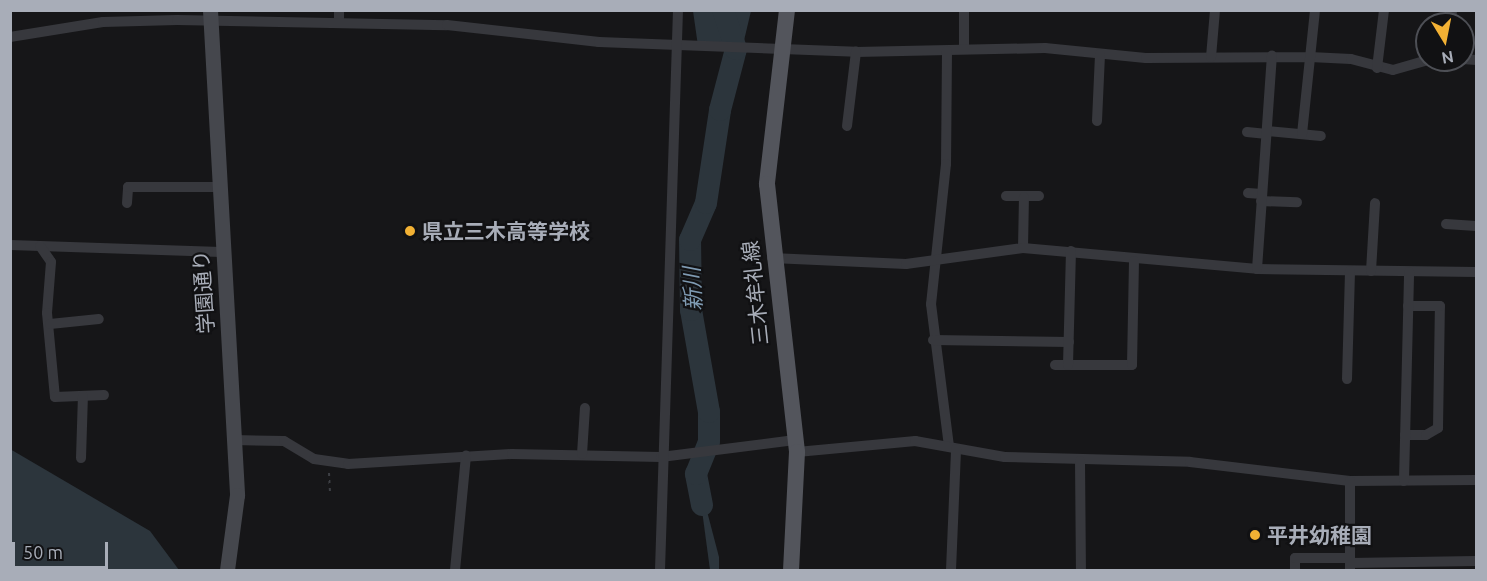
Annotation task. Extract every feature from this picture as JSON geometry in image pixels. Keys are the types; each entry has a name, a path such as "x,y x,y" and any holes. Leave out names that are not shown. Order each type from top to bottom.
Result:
{"main road":[{"name":"三木牟礼線","path":"787,10 767,184 772,258 796,446 791,570"}],"street":[{"path":"339,10 339,23"},
{"path":"660,570 666,457 675,41 678,10"},
{"path":"964,10 964,50"},
{"path":"1211,57 1215,10"},
{"path":"1302,134 1315,10"},
{"path":"1377,68 1384,10"},
{"path":"10,36 102,22 210,16 339,23 447,25 599,42 675,41 856,52 964,50 1211,57 1310,57 1351,59 1377,68 1393,70 1415,64"},
{"name":"学園通り","path":"210,16 236,523 227,570"},
{"path":"947,51 938,259 931,304 933,340 952,448 951,570"},
{"path":"847,126 856,52"},
{"path":"1097,122 1100,54"},
{"path":"1257,269 1272,56"},
{"path":"1247,132 1321,136"},
{"path":"127,203 128,187 218,187"},
{"path":"1248,193 1297,202"},
{"path":"1006,196 1039,196"},
{"path":"1023,248 1024,197"},
{"path":"1371,271 1375,203"},
{"path":"1446,224 1476,226"},
{"path":"10,245 221,252"},
{"path":"40,246 51,262 50,324 55,396 104,395"},
{"path":"772,258 906,264 1023,248 1071,250 1134,261 1257,269 1476,272"},
{"path":"1068,365 1071,250"},
{"path":"1055,365 1132,365 1134,261"},
{"path":"1347,379 1350,271"},
{"path":"1404,481 1409,272"},
{"path":"1405,435 1426,435 1438,428 1440,306 1408,306"},
{"path":"50,324 99,320"},
{"path":"933,340 1069,342"},
{"path":"81,458 83,396"},
{"path":"582,454 585,408"},
{"path":"233,440 284,441 328,464 466,456 582,454 666,457 747,446 915,441 952,448 1080,461 1190,462 1350,481 1476,480"},
{"path":"455,570 466,456"},
{"path":"1080,461 1081,570"},
{"path":"1350,481 1350,564"},
{"path":"1295,570 1295,558 1350,564 1476,561"}],"path":[{"path":"328,464 330,494"}],"shaded area":[{"path":"693,11 751,11 742,49 698,46"},
{"path":"10,449 150,531 179,570 11,570"},
{"path":"697,473 719,557 719,570 710,570"}],"waterway":[{"name":"新川","path":"702,505 696,474 709,441 709,412 691,310 690,240 706,203 720,110 736,49 723,10"}],"place":[{"name":"県立三木高等学校","path":"410,231"},
{"name":"平井幼稚園","path":"1255,535"}]}
